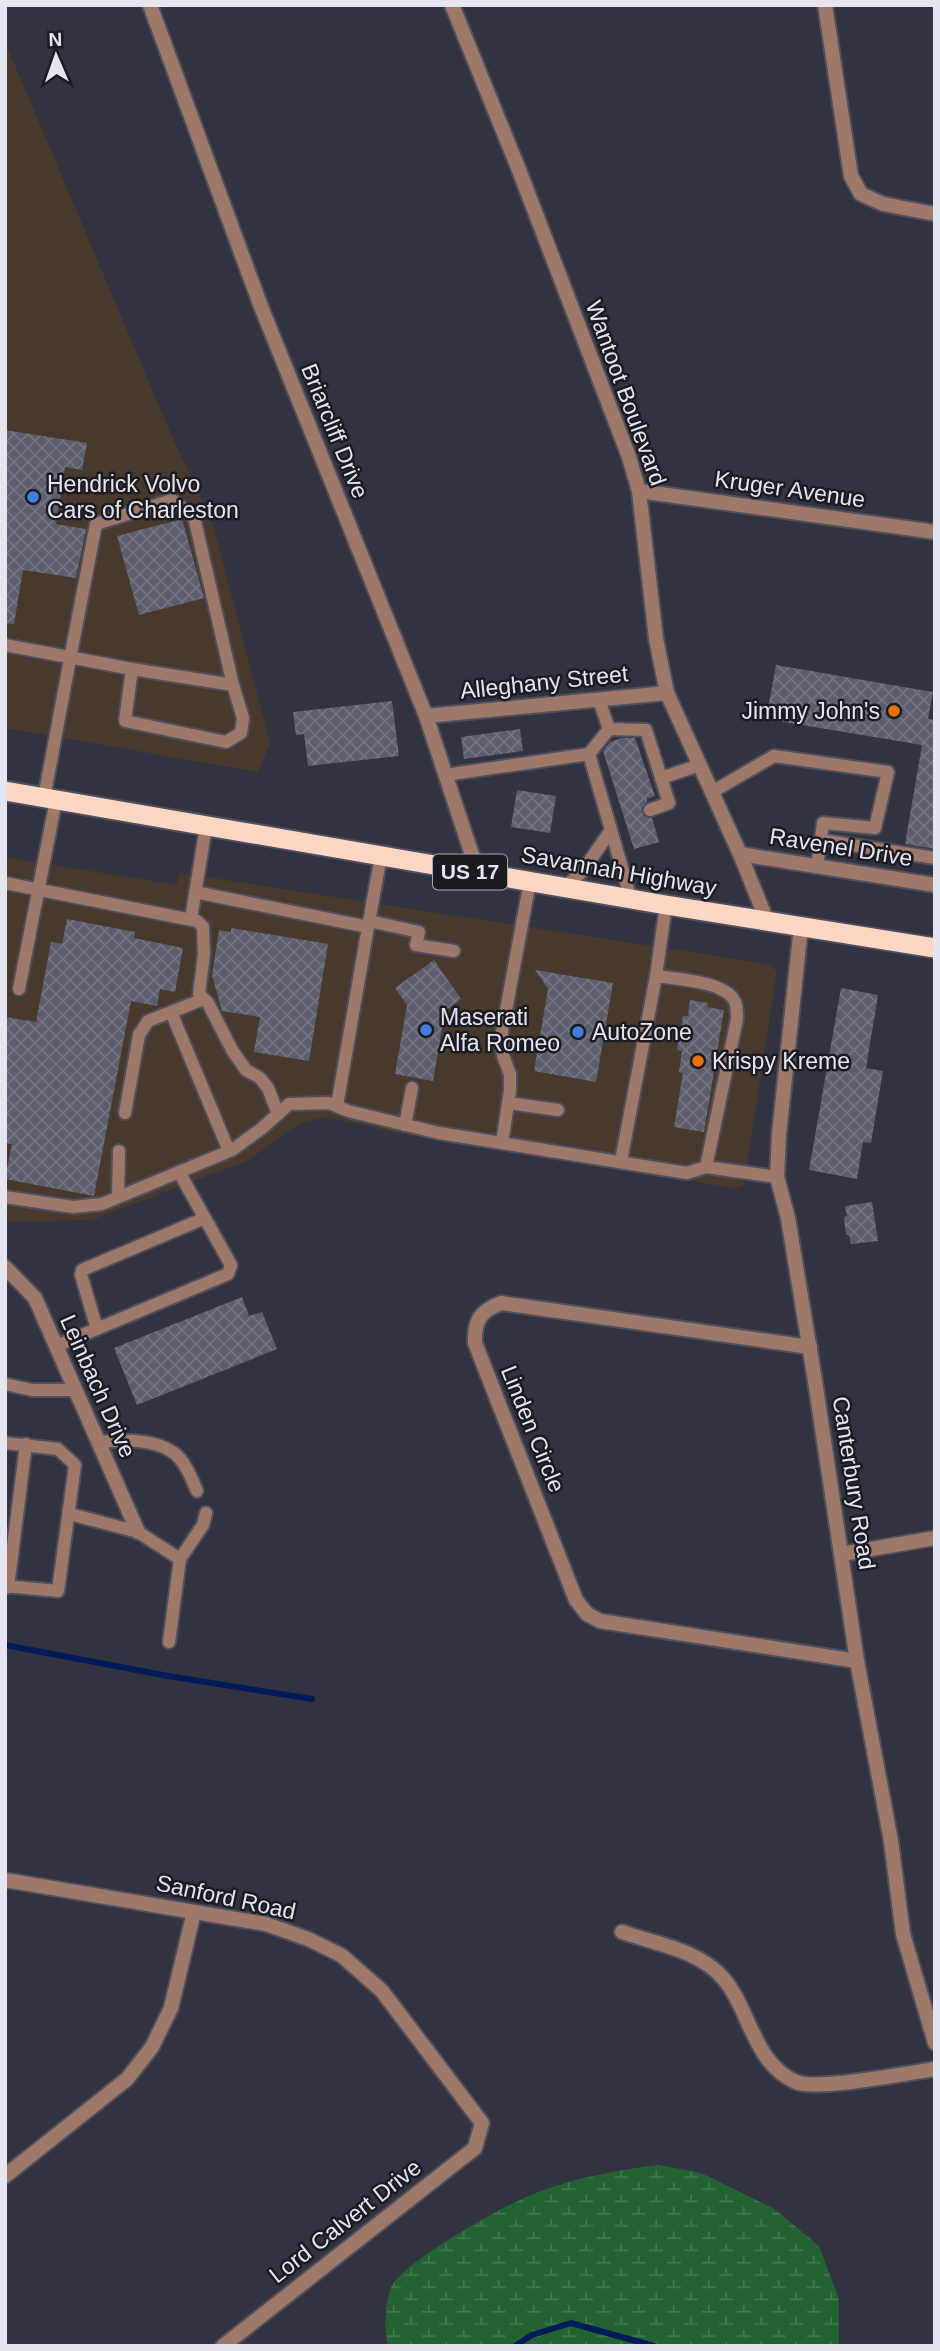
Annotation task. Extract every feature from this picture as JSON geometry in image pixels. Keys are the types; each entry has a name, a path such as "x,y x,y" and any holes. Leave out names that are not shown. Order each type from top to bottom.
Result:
{"highway":[{"name":"Savannah Highway","path":"5,791 666,905 935,948"}],"street":[{"name":"Briarcliff Drive","path":"150,5 260,304 426,716 478,873"},
{"name":"Wantoot Boulevard","path":"452,5 534,209 624,444 639,491 656,639 667,693 740,854 767,921"},
{"path":"825,5 851,176 861,194 883,204 935,214"},
{"name":"Kruger Avenue","path":"639,491 935,532"},
{"name":"Alleghany Street","path":"426,716 667,693"},
{"name":"Ravenel Drive","path":"740,854 935,886"},
{"name":"Canterbury Road","path":"801,926 777,1177 788,1218 810,1347 857,1661 891,1841 903,1934 935,2043"},
{"name":"Leinbach Drive","path":"5,1267 35,1298 138,1532"},
{"name":"Linden Circle","path":"810,1347 501,1303 487,1309 478,1317 474,1328 475,1343 576,1600 587,1614 600,1621 857,1661"},
{"path":"842,1554 935,1538"},
{"name":"Sanford Road","path":"5,1880 266,1924 308,1938 341,1955 382,1991 482,2123"},
{"path":"5,2176 127,2079 152,2047 171,2008 194,1912"},
{"path":"622,1932 700,1958 723,1978 740,2002 760,2051 797,2083 820,2085 935,2069"},
{"name":"Lord Calvert Drive","path":"223,2346 475,2148 482,2123"}],"lane":[{"path":"19,989 37,889 71,656 96,524 172,500 194,517 243,718 241,733 226,743 125,721 132,669"},
{"path":"5,645 233,685"},
{"path":"599,700 609,729"},
{"path":"609,729 646,730 645,747 669,803 650,810"},
{"path":"609,729 590,758 631,899"},
{"path":"712,792 774,756 888,772 875,828 823,823 817,867"},
{"path":"446,775 590,758 606,759"},
{"path":"656,774 700,765"},
{"path":"598,787 613,783"},
{"path":"565,887 582,872 610,826 624,817"},
{"path":"191,919 206,826"},
{"path":"821,840 935,858"},
{"path":"337,1106 381,856"},
{"path":"502,1143 510,1074 503,1056 502,1032 530,881"},
{"path":"5,883 198,921 203,927 204,954 199,995 208,1003 232,1050 246,1070 260,1078 268,1088 278,1114"},
{"path":"195,892 419,932 416,945 454,950"},
{"path":"621,1161 656,976 666,905"},
{"path":"656,976 715,985 735,1001 737,1019 706,1167"},
{"path":"125,1113 139,1035 148,1021 204,999"},
{"path":"171,1012 229,1151"},
{"path":"405,1125 412,1088"},
{"path":"5,1197 73,1207 102,1204 229,1151 261,1129 289,1104 329,1103 348,1111 405,1125 687,1173 706,1167 777,1177"},
{"path":"508,1103 558,1110"},
{"path":"118,1197 119,1151"},
{"path":"56,1346 228,1274 230,1265 178,1172"},
{"path":"97,1329 80,1275 82,1270 205,1218"},
{"path":"5,1384 32,1390 75,1391"},
{"path":"98,1443 121,1440 149,1443 175,1454 197,1491"},
{"path":"5,1443 26,1444 58,1449 75,1465 58,1591 6,1586 26,1444"},
{"path":"169,1642 180,1559 203,1525 206,1513"},
{"path":"69,1514 138,1532 180,1559"}],"shaded area":[{"path":"5,42 173,439 211,517 270,743 258,772 5,728"},
{"path":"5,857 176,885 180,873 767,964 777,971 744,1185 734,1188 389,1131 325,1117 300,1123 247,1161 91,1220 5,1220"}],"green space":[{"path":"658,2165 701,2173 773,2208 819,2246 839,2299 839,2346 388,2346 385,2317 391,2288 414,2263 482,2220 538,2192 597,2175"}],"building":[{"name":"Hendrick Volvo Cars of Charleston","path":"5,430 87,443 82,470 65,467 56,524 86,529 76,578 23,570 14,624 5,623"},
{"path":"182,519 204,598 139,615 117,536"},
{"path":"776,665 933,692 928,719 935,720 935,849 905,844 922,745 766,719"},
{"path":"392,701 399,756 308,766 304,734 296,735 293,712"},
{"path":"520,729 523,751 464,759 461,737"},
{"path":"635,738 655,796 647,799 641,809 644,816 652,818 659,842 634,849 603,751 610,742"},
{"path":"517,790 556,796 550,833 511,827"},
{"path":"67,919 135,932 134,938 183,948 175,992 160,989 157,1006 131,1001 94,1196 5,1179 12,1144 5,1143 5,1017 36,1022 51,942 62,944"},
{"path":"231,928 328,944 309,1061 254,1052 260,1017 222,1011 212,975 219,930 231,932"},
{"path":"434,960 461,999 445,1011 433,1081 395,1074 407,1005 395,988"},
{"path":"535,970 613,983 596,1082 534,1071 548,989"},
{"path":"841,988 878,995 866,1068 883,1071 871,1143 863,1142 857,1179 809,1170"},
{"name":"Krispy Kreme","path":"690,1000 708,1003 707,1007 724,1010 704,1132 674,1127 683,1073 679,1072 682,1051 677,1050 683,1016 688,1016"},
{"path":"872,1202 878,1241 851,1244 849,1235 846,1235 845,1206"},
{"path":"242,1297 249,1316 262,1312 277,1349 137,1405 114,1348"}],"waterway":[{"path":"5,1645 168,1676 312,1699"},
{"path":"515,2346 532,2335 571,2323 654,2346"}],"place":[{"name":"Hendrick Volvo Cars of Charleston","path":"33,497"},
{"name":"Jimmy John's","path":"894,711"},
{"name":"Maserati Alfa Romeo","path":"426,1030"},
{"name":"AutoZone","path":"578,1032"},
{"name":"Krispy Kreme","path":"698,1061"}]}
